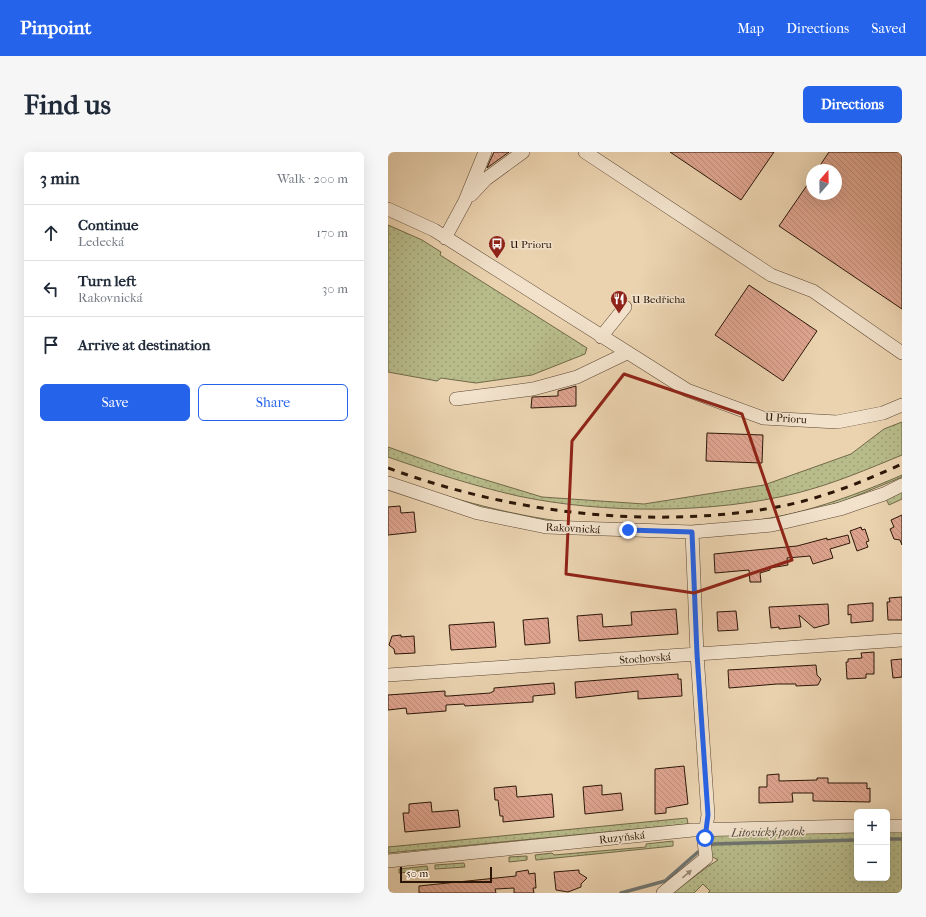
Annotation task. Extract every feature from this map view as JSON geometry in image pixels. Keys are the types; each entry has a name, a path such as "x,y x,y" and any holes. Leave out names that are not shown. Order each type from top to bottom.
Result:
{"street":[{"path":"445,238 465,201 485,152"},
{"path":"465,201 486,179 523,152"},
{"path":"585,152 771,274 812,291 902,352"},
{"name":"U Prioru","path":"388,209 408,217 445,238 687,390 764,418 837,422 883,413 902,405"},
{"path":"601,337 625,307"},
{"path":"456,399 534,389 577,377 627,353"},
{"name":"Rakovnická","path":"388,484 478,514 546,527 692,532 772,525 840,509 884,494 902,485"},
{"path":"664,893 706,858 705,841 708,815 697,654 700,609 692,532"},
{"name":"Stochovská","path":"388,675 902,640"},
{"name":"Ruzyňská","path":"388,861 705,841 854,826"},
{"path":"890,826 902,826"}],"highlighted area":[{"path":"624,374 742,414 792,560 694,593 566,574 572,441"}],"green space":[{"path":"388,225 422,240 441,252 440,255 587,348 585,354 532,375 476,383 441,378 437,381 388,372"},
{"path":"902,422 902,455 837,481 797,493 730,505 694,508 621,508 551,502 485,488 388,457 388,447 453,470 542,497 644,504 764,485 851,454 884,429"},
{"path":"902,475 902,477 844,501 800,514 760,521 692,528 610,525 707,525 765,519 827,504"},
{"path":"388,477 436,493 510,512 593,525 546,523 481,509"},
{"path":"902,489 902,499 889,505 885,497"},
{"path":"687,818 688,824 388,853 388,847"},
{"path":"854,832 854,881 890,881 890,832 902,832 902,893 708,893 710,891 703,884 694,893 673,893 718,860 711,856 710,839 716,834"},
{"path":"673,841 673,846 536,860 535,855 552,853 554,855 646,847 646,844"},
{"path":"527,856 527,860 509,862 509,857"},
{"path":"464,863 465,867 435,869 435,865"},
{"path":"427,866 428,870 399,873 399,869"}],"building":[{"path":"494,152 509,152 487,168 489,163"},
{"path":"670,152 774,152 741,200"},
{"path":"829,152 902,152 902,309 779,226 806,187 806,200 842,200 842,164 821,164"},
{"path":"749,285 817,331 783,381 715,335"},
{"path":"576,386 576,406 531,408 532,397 558,396 558,391"},
{"path":"707,433 763,435 762,463 706,461"},
{"path":"400,506 401,513 414,512 416,532 388,535 388,507"},
{"path":"902,515 902,545 900,540 894,539 890,529 894,527 891,520"},
{"path":"861,527 862,530 865,529 869,541 866,542 868,547 857,551 850,531"},
{"path":"848,535 850,543 830,549 833,558 813,564 810,556 787,558 788,565 770,568 770,570 760,573 761,582 750,582 749,570 715,573 714,554 797,546 827,538 827,540"},
{"path":"902,597 902,620 888,620 887,602 890,602 889,598"},
{"path":"873,603 873,621 851,623 851,614 848,615 848,605"},
{"path":"828,604 829,624 814,628 799,615 801,627 779,629 779,627 771,628 769,607"},
{"path":"676,609 678,634 579,641 577,616 602,614 603,627 632,625 631,612"},
{"path":"736,611 738,630 718,631 717,612"},
{"path":"548,618 550,643 525,645 523,620"},
{"path":"494,622 496,647 451,650 449,625"},
{"path":"401,635 401,637 414,636 415,653 395,654 394,649 389,645 392,636"},
{"path":"874,652 874,674 866,674 866,678 847,679 846,662 848,662 848,659 862,658 861,653"},
{"path":"902,659 902,677 893,678 891,660"},
{"path":"816,665 817,675 821,679 818,685 796,686 796,684 777,684 729,688 728,670"},
{"path":"678,674 678,679 681,679 682,696 638,699 638,691 576,698 575,682"},
{"path":"554,683 555,694 533,696 533,702 465,706 464,704 446,705 446,711 407,714 406,708 388,710 388,695 445,691 445,696 449,696 490,693 494,691 494,688"},
{"path":"684,766 688,804 666,808 666,813 655,814 655,769"},
{"path":"779,774 779,781 817,780 817,778 828,778 828,783 867,783 867,789 870,788 870,802 813,801 813,793 792,793 793,802 759,803 759,787 767,787 767,775"},
{"path":"602,785 602,795 621,793 623,810 585,814 583,787"},
{"path":"516,786 517,797 552,794 554,817 503,822 503,816 500,816 498,800 495,800 494,788"},
{"path":"431,802 432,812 458,810 460,827 405,832 403,813 409,813 409,804"},
{"path":"528,870 529,874 535,873 536,888 533,888 534,893 514,893 514,888 495,889 496,893 419,893 419,886 516,876 516,872"},
{"path":"579,870 579,873 587,878 581,884 581,887 568,892 556,890 554,872"}],"waterway":[{"name":"Litovický potok","path":"890,839 902,839"},
{"name":"Litovický potok","path":"621,893 665,881 698,852 713,844 854,840"}],"railway":[{"path":"388,468 464,492 542,508 582,513 662,517 726,514 788,505 839,490 902,464"}],"place":[{"name":"U Prioru","path":"497,259"},
{"name":"U Bedřicha","path":"619,314"}],"route":[{"path":"628,530 692,532 697,654 708,815 705,838"}]}
